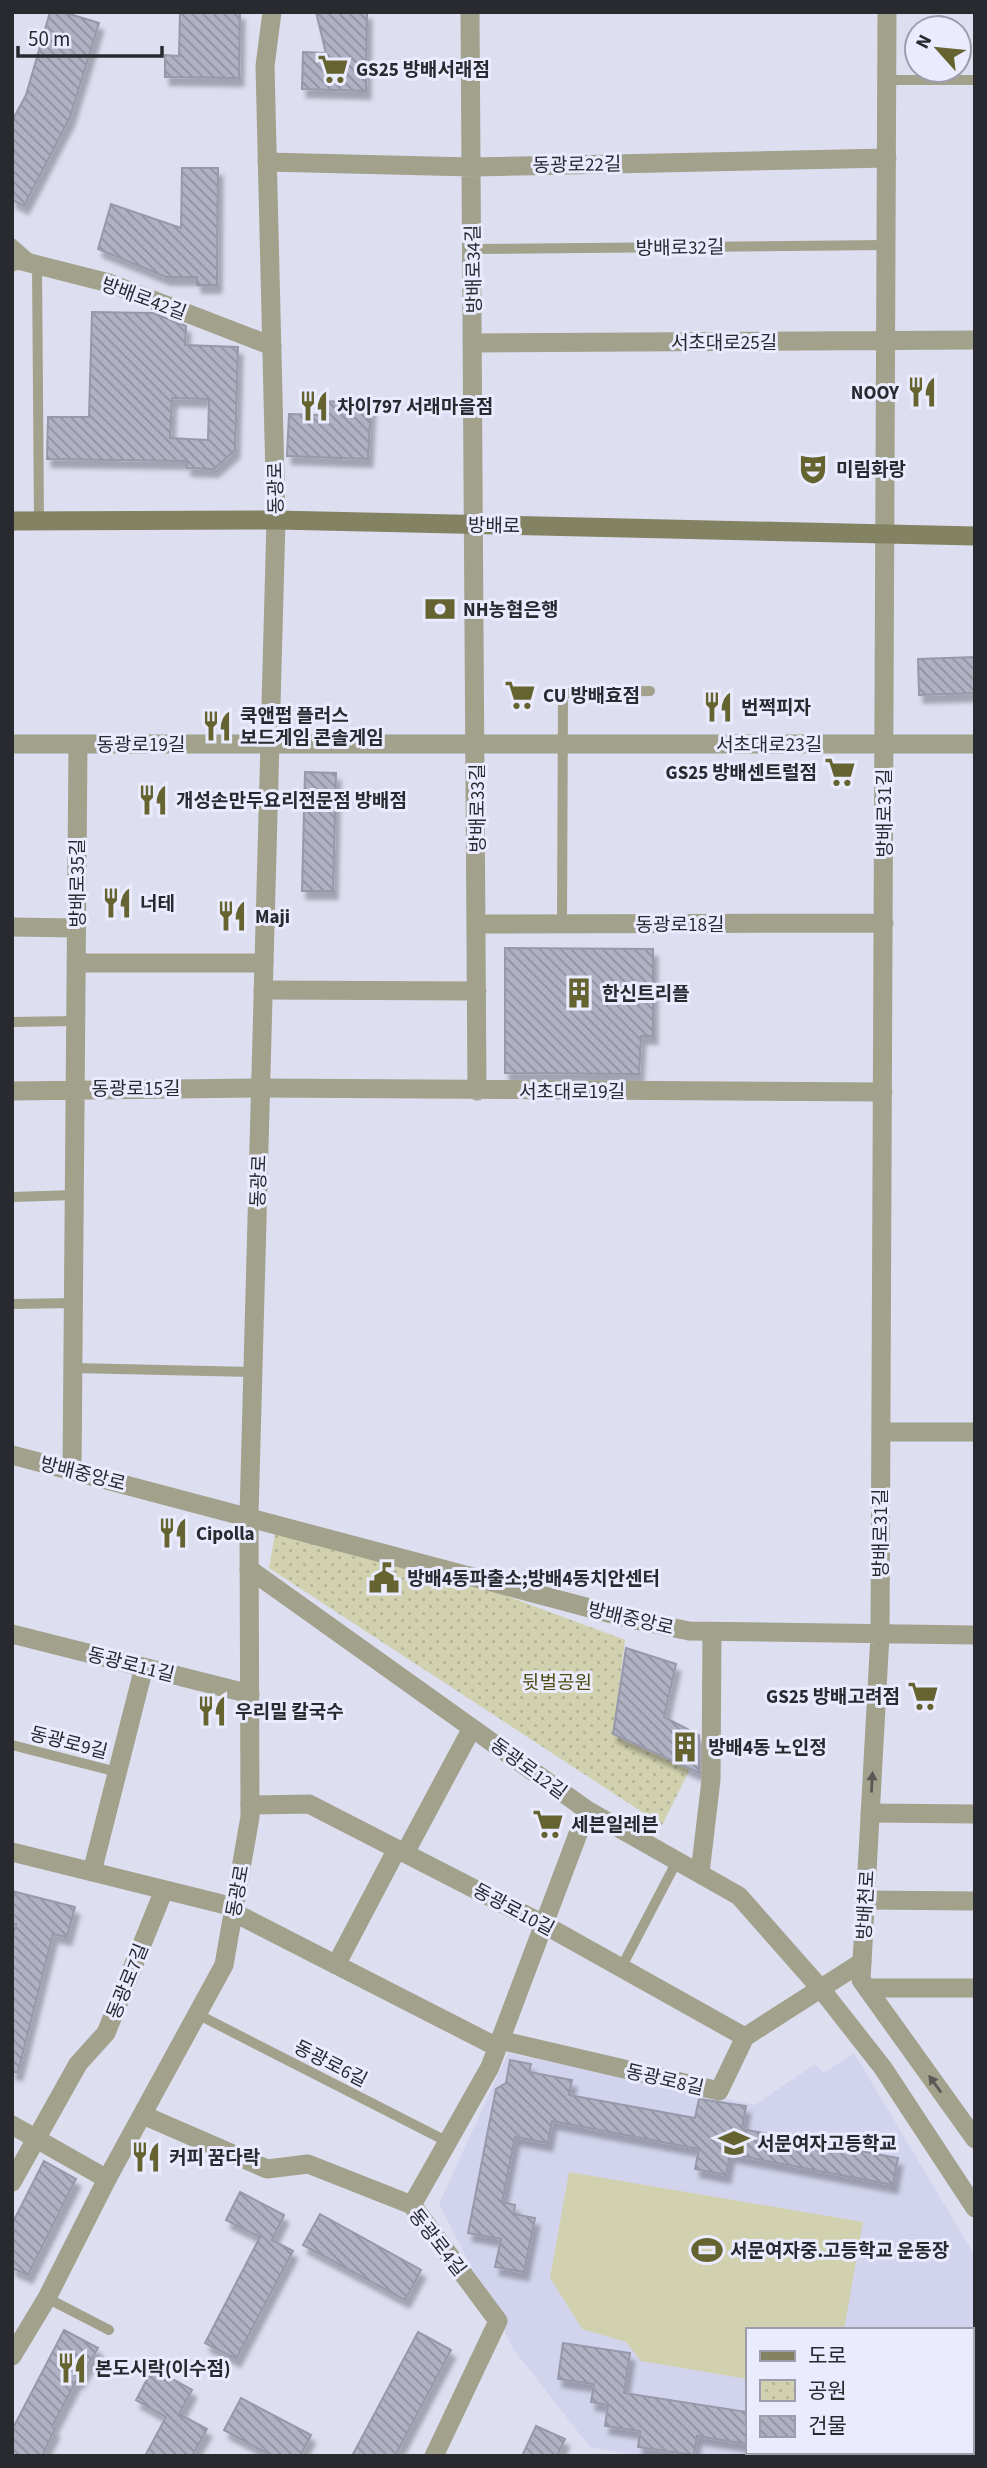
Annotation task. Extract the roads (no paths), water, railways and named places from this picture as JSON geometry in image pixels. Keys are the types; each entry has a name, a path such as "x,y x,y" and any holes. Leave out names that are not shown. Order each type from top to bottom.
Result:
{"main road":[{"name":"방배로","path":"12,521 276,520 975,536"}],"street":[{"name":"동광로","path":"12,2356 47,2298 107,2179 224,1965 250,1805 249,1515 276,520 265,65 272,12"},
{"name":"방배로34길","path":"470,12 475,525"},
{"path":"887,12 887,534"},
{"name":"동광로22길","path":"267,162 472,166 887,158"},
{"name":"방배로42길","path":"12,262 37,265 109,283 272,346"},
{"name":"서초대로25길","path":"474,343 975,340"},
{"name":"방배로33길","path":"475,525 477,1091"},
{"name":"방배로31길","path":"880,1635 887,534"},
{"name":"동광로19길","path":"12,744 270,744"},
{"name":"방배로35길","path":"72,1471 78,744"},
{"name":"서초대로23길","path":"270,744 975,744"},
{"name":"동광로18길","path":"477,924 884,923"},
{"path":"12,928 76,929"},
{"path":"76,963 264,963"},
{"path":"263,990 477,991"},
{"name":"동광로15길","path":"12,1091 75,1088 261,1088"},
{"name":"서초대로19길","path":"261,1088 883,1092"},
{"path":"881,1432 975,1432"},
{"name":"방배중앙로","path":"12,1455 689,1632 975,1635"},
{"name":"동광로12길","path":"249,1569 587,1810 739,1896 821,1989 883,2068 975,2208"},
{"path":"700,1873 711,1780 712,1632"},
{"name":"동광로11길","path":"12,1634 250,1694"},
{"name":"방배천로","path":"880,1635 861,1980 975,2139"},
{"path":"92,1872 144,1667"},
{"path":"336,1965 472,1728"},
{"name":"동광로10길","path":"250,1805 309,1804 544,1924 745,2038"},
{"path":"412,2205 489,2067 587,1810"},
{"path":"870,1813 975,1814"},
{"path":"12,1852 234,1909"},
{"name":"동광로7길","path":"12,2182 78,2064 106,2033 164,1890"},
{"path":"866,1900 975,1901"},
{"name":"동광로8길","path":"234,1909 336,1965 498,2044 719,2091 745,2038"},
{"path":"745,2038 862,1962"},
{"path":"867,1988 975,1988"},
{"name":"동광로4길","path":"143,2115 267,2169 308,2164 412,2205 498,2321 434,2456"},
{"path":"12,2125 107,2179"}],"lane":[{"path":"887,80 975,80"},
{"path":"12,243 37,265 39,520"},
{"name":"방배로32길","path":"473,249 887,244"},
{"path":"562,924 563,693 650,691"},
{"path":"12,1022 76,1021"},
{"path":"12,1197 74,1195"},
{"path":"12,1304 73,1303"},
{"path":"73,1367 253,1372"},
{"name":"동광로9길","path":"12,1745 117,1772"},
{"path":"621,1968 677,1861"},
{"name":"동광로6길","path":"199,2015 448,2142"},
{"path":"47,2298 109,2330"}],"place":[{"name":"GS25 방배서래점","path":"333,69"},
{"name":"NOOY","path":"922,392"},
{"name":"차이797 서래마을점","path":"314,406"},
{"name":"미림화랑","path":"813,469"},
{"name":"NH농협은행","path":"440,609"},
{"name":"CU 방배효점","path":"520,695"},
{"name":"번쩍피자","path":"718,707"},
{"name":"쿡앤펍 플러스 보드게임 콘솔게임","path":"217,726"},
{"name":"GS25 방배센트럴점","path":"840,772"},
{"name":"개성손만두요리전문점 방배점","path":"153,800"},
{"name":"너테","path":"117,903"},
{"name":"Maji","path":"232,916"},
{"name":"한신트리플","path":"579,993"},
{"name":"Cipolla","path":"173,1533"},
{"name":"방배4동파출소;방배4동치안센터","path":"384,1578"},
{"name":"GS25 방배고려점","path":"923,1696"},
{"name":"우리밀 칼국수","path":"212,1711"},
{"name":"방배4동 노인정","path":"685,1747"},
{"name":"세븐일레븐","path":"548,1824"},
{"name":"서문여자고등학교","path":"734,2143"},
{"name":"커피 꿈다락","path":"146,2157"},
{"name":"서문여자중.고등학교 운동장","path":"707,2250"},
{"name":"본도시락(이수점)","path":"72,2368"}],"park label":[{"name":"뒷벌공원","path":"557,1682"}]}
